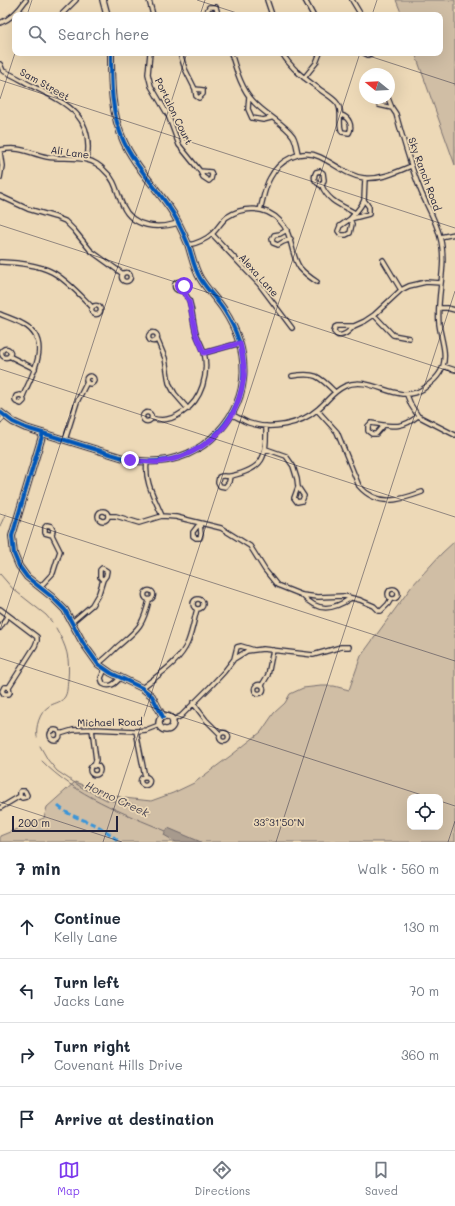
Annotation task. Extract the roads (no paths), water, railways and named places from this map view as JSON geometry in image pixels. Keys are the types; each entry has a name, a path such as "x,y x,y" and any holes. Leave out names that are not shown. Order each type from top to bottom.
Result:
{"street":[{"path":"16,12 26,0"},
{"path":"65,12 76,0"},
{"path":"103,0 106,12"},
{"path":"149,0 152,12"},
{"path":"267,0 271,12"},
{"path":"305,0 311,12"},
{"path":"352,0 359,12"},
{"path":"207,12 209,7 212,6 216,7 217,12"},
{"path":"0,23 4,22 12,16"},
{"path":"0,412 13,422 26,428 130,460 159,462 172,460 193,452 212,439 232,415 240,394 244,375 243,357 240,343 234,328 224,310 200,278 194,266 188,245 169,206 144,174 124,143 118,126 112,95 111,56"},
{"name":"Portalon Court","path":"150,56 148,74 151,86 168,115 179,145 200,171"},
{"path":"181,56 185,69 195,88"},
{"path":"231,56 249,96 263,112 282,125 293,137 298,154"},
{"path":"284,56 295,71 337,103 341,115 339,122 340,128 342,132 349,134 352,129 351,124 345,116 341,115"},
{"path":"304,78 316,63 319,56"},
{"name":"Sam Street","path":"0,64 2,72 50,95 71,108 80,117 86,128 89,147 87,160"},
{"path":"249,96 248,110 252,118 263,120 271,118"},
{"path":"378,104 392,108"},
{"name":"Sky Ranch Road","path":"390,104 396,114 411,166 440,237 442,254 439,324 444,346 443,366"},
{"name":"Ali Lane","path":"0,151 17,148 47,157 87,160 100,166 109,175 126,211 135,220 148,226 157,227 178,223"},
{"path":"0,151 2,166 0,178"},
{"path":"260,210 268,179 275,169 287,158 298,154 318,156 348,173 365,178 393,174 411,166"},
{"path":"350,220 360,209 364,200 365,178"},
{"path":"322,186 331,200 355,213"},
{"path":"0,196 28,209 65,221 91,251 122,274"},
{"path":"350,220 352,224 350,233 346,236 341,235 338,231 340,226 350,220 369,214 369,207 364,200"},
{"path":"188,245 200,242 212,234 224,220 234,213 246,210 260,210 278,219 287,230 299,266 305,273 317,282"},
{"path":"287,230 280,234 274,235 272,239 273,243 278,245 290,239"},
{"name":"Alexa Lane","path":"212,234 259,284 292,328"},
{"path":"440,237 455,234"},
{"path":"383,260 401,290"},
{"path":"0,262 17,263 53,272 63,279 92,307"},
{"path":"354,326 337,326 334,332 336,335 342,335 349,332 354,326 374,315 401,290 409,286 419,283 441,283"},
{"path":"152,418 165,420 176,417 188,410 196,401 203,387 206,372 204,353 196,334 189,301 182,289"},
{"path":"440,308 455,310"},
{"path":"0,314 24,324 32,331 38,340 40,355 23,396"},
{"path":"374,315 393,335 409,338"},
{"path":"157,339 165,358 169,383 175,394 188,410"},
{"path":"204,353 240,343"},
{"path":"10,356 35,369"},
{"path":"232,415 249,423 266,426 301,421 317,410 334,391 346,385 362,383 393,393 407,395 422,389 435,379 443,366 455,370"},
{"path":"292,376 305,374 314,375 323,380 334,391"},
{"path":"65,440 77,402 87,382"},
{"path":"407,395 418,416 455,435"},
{"path":"317,410 337,432 359,486 365,493 378,499 390,501 422,492"},
{"path":"0,420 5,416"},
{"path":"383,426 397,426 409,423 418,416"},
{"path":"230,476 252,469 261,462 266,449 266,426"},
{"path":"43,433 12,536 14,554 18,566 27,577 65,610 83,643 98,664 120,678 142,688 152,696 163,717"},
{"path":"266,449 286,456 293,466 298,487"},
{"path":"147,462 149,483 162,516"},
{"path":"108,516 116,516 139,523 162,516 176,517 221,528 235,535 250,546 265,570 278,585 302,595 318,597 344,596 360,600 382,611 391,599"},
{"path":"40,587 53,573 60,551 52,535"},
{"path":"72,622 92,605 99,593 103,580"},
{"path":"302,595 313,605 327,607 336,607 351,598"},
{"path":"98,664 134,634 144,618 149,600"},
{"path":"0,609 37,637 37,641 9,687"},
{"path":"142,688 180,656 185,649 189,641 197,609"},
{"path":"0,628 8,615"},
{"path":"173,720 181,716 193,702 224,672 234,659 237,647 241,646 255,650"},
{"path":"234,659 247,652 264,649 313,655 341,647 350,647"},
{"path":"262,685 268,675 273,650"},
{"path":"105,669 101,678 103,684 109,686 113,685 120,678"},
{"path":"193,702 206,720 220,734"},
{"path":"163,717 168,716 173,720"},
{"path":"163,717 160,720 159,725 164,730 168,730 173,725 173,720"},
{"name":"Michael Road","path":"60,734 73,730 92,729 136,731 146,730 159,725"},
{"path":"92,729 96,760 94,766"},
{"path":"136,731 145,777"},
{"path":"0,808 20,796"}],"waterway":[{"path":"0,526 6,513"},
{"path":"0,574 13,589 46,615 52,622"},
{"path":"37,737 37,724 40,716 45,709 62,700 67,691 69,672 67,653 56,628"},
{"name":"Horno Creek","path":"40,746 48,760 57,771 81,787 107,800 130,803 150,812"},
{"name":"Horno Creek","path":"42,761 69,784 84,793 117,810 166,831"}]}
